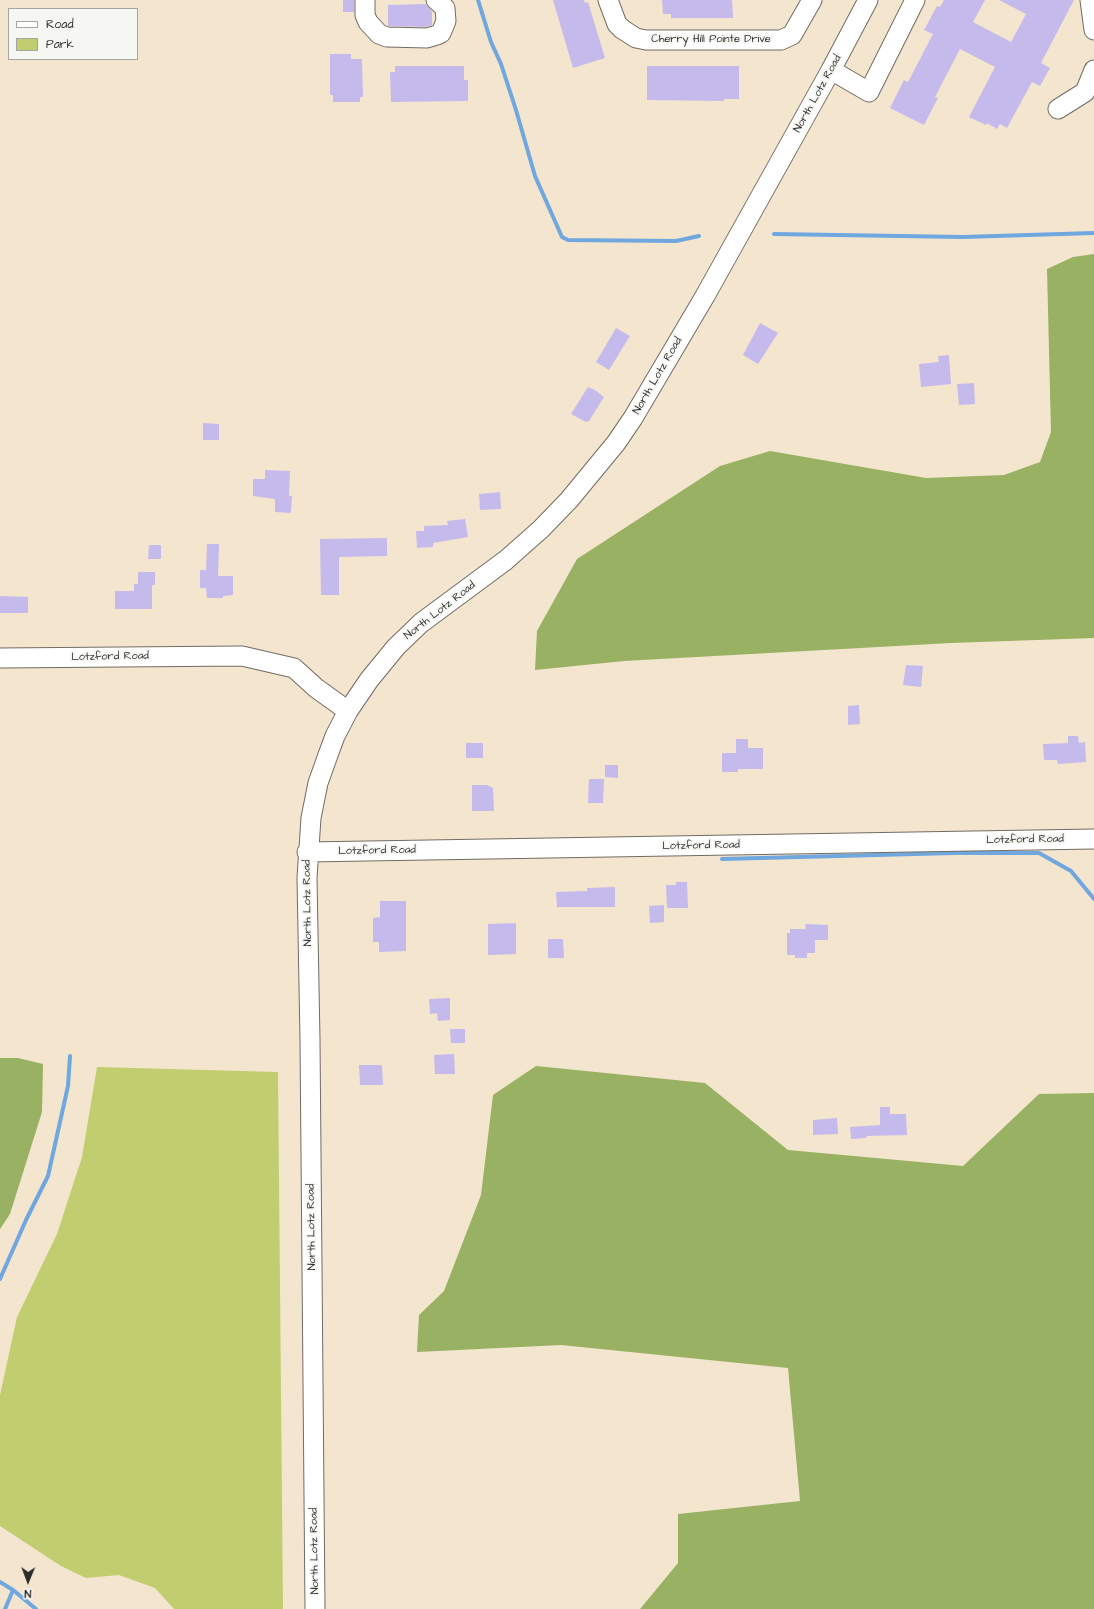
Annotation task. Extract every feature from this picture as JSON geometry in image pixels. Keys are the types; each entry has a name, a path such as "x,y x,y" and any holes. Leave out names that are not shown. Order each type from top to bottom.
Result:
{"street":[{"path":"365,0 365,15 368,22 380,34 387,37 426,38 440,33 446,22 445,8 436,0"},
{"name":"Cherry Hill Pointe Drive","path":"608,0 617,24 636,38 646,40 781,40 792,35 812,0"},
{"name":"North Lotz Road","path":"315,1609 307,852 311,818 318,783 335,736 348,711 369,680 407,635 506,560 541,529 569,500 616,443 633,418 705,296 831,70 868,0"},
{"path":"831,70 869,92 915,0"},
{"path":"1090,0 1094,30"},
{"path":"1058,109 1086,92 1094,70"},
{"name":"Lotzford Road","path":"0,658 242,656 294,668 316,688 348,711"},
{"name":"Lotzford Road","path":"307,852 1094,838"}],"green space":[{"path":"1094,254 1094,638 951,643 624,661 535,670 537,631 577,559 720,466 770,451 926,478 1004,475 1040,462 1051,432 1047,269 1073,257"},
{"path":"0,1058 18,1058 43,1064 42,1112 10,1214 0,1229"},
{"path":"536,1066 705,1083 788,1150 963,1166 1039,1094 1094,1093 1094,1609 640,1609 678,1563 678,1514 800,1501 788,1368 561,1345 417,1352 419,1315 444,1291 481,1195 493,1095"},
{"path":"97,1067 278,1072 283,1609 174,1609 155,1588 119,1575 86,1578 61,1566 0,1526 0,1395 17,1317 57,1234 82,1157"}],"building":[{"path":"343,0 354,0 354,12 343,12"},
{"path":"553,0 584,0 585,3 588,2 605,58 573,68"},
{"path":"662,0 732,0 733,18 671,18 671,14 663,14"},
{"path":"944,0 985,0 973,22 1011,42 1026,14 999,0 1074,0 1041,63 1050,68 1040,86 1032,82 1007,128 1000,124 997,129 987,123 986,125 969,117 995,67 960,49 935,97 938,98 924,125 890,108 904,80 908,82 933,34 924,30 937,6 940,7"},
{"path":"426,4 432,12 432,25 426,27 388,26 388,5"},
{"path":"330,54 351,54 351,59 362,59 363,97 360,97 360,102 333,102 333,95 330,95"},
{"path":"395,66 464,66 464,80 468,80 468,101 391,102 390,72 395,72"},
{"path":"647,66 739,66 739,99 724,99 724,101 647,100"},
{"path":"760,323 778,333 758,364 743,355"},
{"path":"616,328 630,336 609,370 596,362"},
{"path":"949,355 951,384 921,387 919,364 939,362 938,356"},
{"path":"974,383 975,404 959,405 957,384"},
{"path":"588,387 604,397 589,421 586,422 571,414"},
{"path":"203,423 219,424 219,440 203,440"},
{"path":"265,470 290,471 289,496 292,496 291,513 275,512 275,499 253,496 253,479 265,479"},
{"path":"500,492 501,509 480,510 479,494"},
{"path":"465,519 468,537 433,543 433,547 417,548 416,531 424,531 424,526 448,525 447,521"},
{"path":"387,538 387,556 339,557 339,595 321,595 320,539"},
{"path":"207,544 219,544 218,576 233,576 233,595 223,596 223,598 207,598 206,588 200,588 200,570 206,570"},
{"path":"149,545 161,545 161,559 148,559"},
{"path":"138,572 155,572 155,585 152,585 152,609 115,609 115,591 134,591 134,584 138,584"},
{"path":"0,596 28,597 28,613 0,613"},
{"path":"906,665 923,666 921,687 903,685"},
{"path":"859,705 860,724 848,725 848,706"},
{"path":"1068,736 1078,736 1079,743 1085,742 1086,762 1058,764 1057,760 1044,760 1043,744 1068,743"},
{"path":"736,739 748,739 748,748 763,748 763,769 738,769 738,772 722,772 722,753 736,753"},
{"path":"466,743 483,743 483,758 466,758"},
{"path":"605,765 618,765 618,778 605,777"},
{"path":"589,779 604,779 603,803 588,803"},
{"path":"472,785 487,785 493,788 494,811 472,811"},
{"path":"676,882 687,882 688,908 667,908 666,885 676,885"},
{"path":"615,887 615,907 557,907 556,892 587,891 587,888"},
{"path":"380,901 406,901 406,951 379,952 379,942 373,942 373,918 380,917"},
{"path":"664,905 664,922 650,923 649,906"},
{"path":"516,923 516,954 488,955 488,924"},
{"path":"805,924 828,925 828,940 815,940 815,953 807,953 807,958 795,958 795,955 787,955 787,933 790,933 790,929 806,929"},
{"path":"548,939 563,939 564,958 548,958"},
{"path":"450,998 450,1020 438,1021 437,1013 430,1014 429,999"},
{"path":"450,1029 465,1029 465,1043 451,1043"},
{"path":"454,1054 455,1074 435,1074 434,1055"},
{"path":"359,1065 382,1065 383,1085 360,1085"},
{"path":"880,1107 890,1107 890,1114 906,1114 907,1135 866,1136 867,1138 851,1139 850,1127 880,1125"},
{"path":"837,1118 838,1134 813,1135 813,1120"}],"waterway":[{"path":"478,0 491,42 501,64 516,110 535,176 562,237 568,240 676,241 699,236"},
{"path":"774,234 963,237 1094,233"},
{"path":"722,859 954,853 1039,853 1071,871 1094,899"},
{"path":"0,1279 26,1220 48,1176 68,1086 70,1056"},
{"path":"0,1582 13,1590 36,1609"},
{"path":"5,1609 13,1590"}]}
